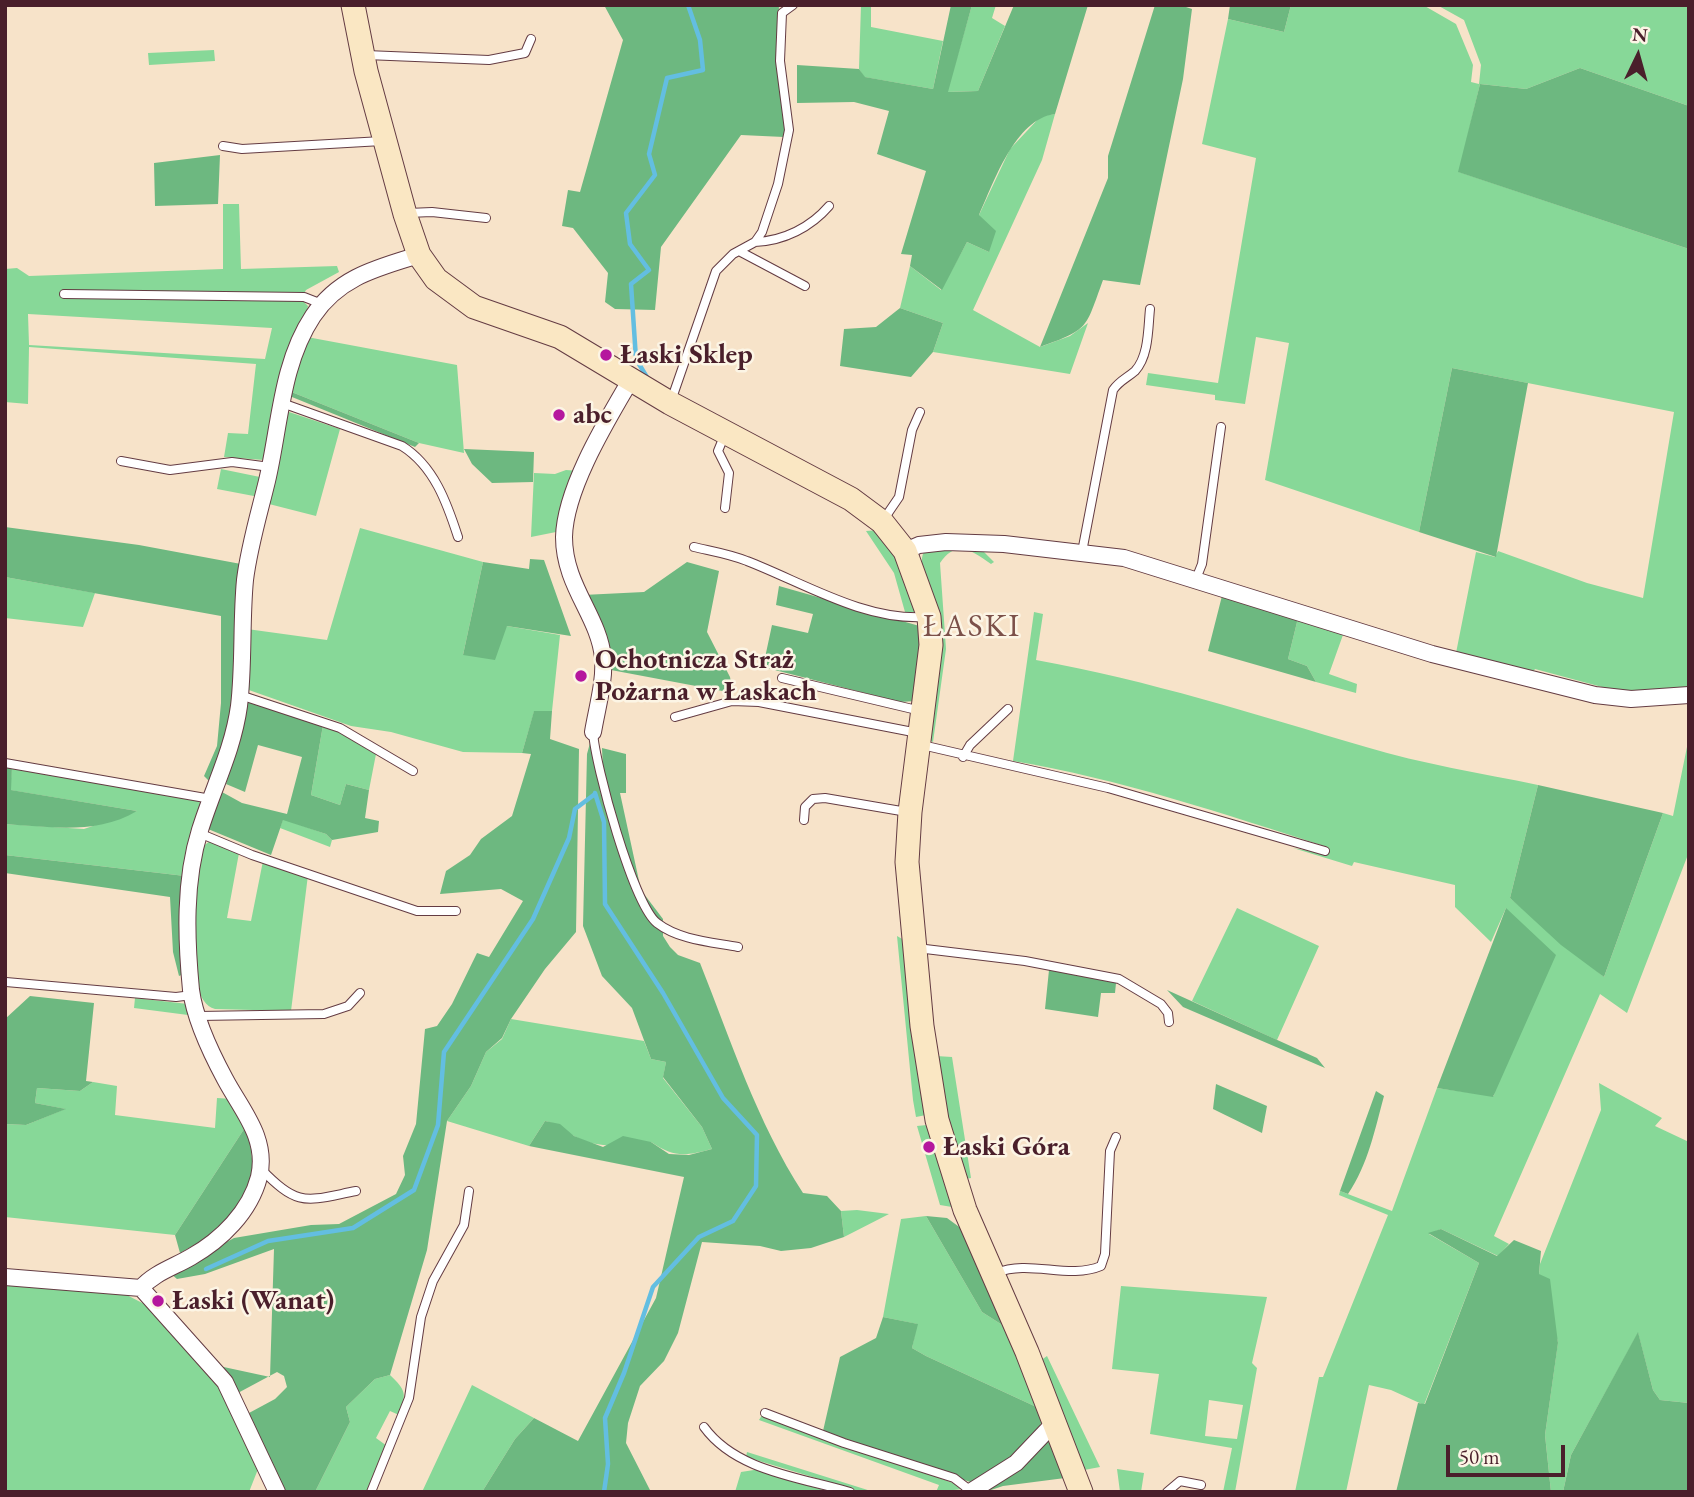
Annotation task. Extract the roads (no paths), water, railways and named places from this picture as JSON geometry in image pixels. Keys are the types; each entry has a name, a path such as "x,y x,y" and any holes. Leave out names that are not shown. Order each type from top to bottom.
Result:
{"street":[{"path":"352,5 384,141 405,214 419,255 436,279 458,298 494,316 560,337 630,381 725,434 831,488 882,522 905,551 929,617 931,645 909,812 907,862 922,1026 937,1120 965,1210 1082,1492"},
{"path":"141,1288 149,1279 204,1249 229,1227 249,1202 261,1168 257,1133 216,1062 192,995 187,945 190,880 199,833 232,743 240,695 246,579 282,403 301,336 322,304 353,278 419,255"},
{"path":"593,732 603,657 568,569 565,525 582,476 630,381"},
{"path":"905,551 919,545 946,542 1082,552 1124,558 1432,654 1595,695 1631,699 1689,695"},
{"path":"5,1277 141,1288 225,1382 276,1492"},
{"path":"971,1491 1016,1463 1055,1422"}],"lane":[{"path":"670,403 678,388 703,302 716,271 739,251 755,242 762,232 778,184 789,130 780,34 782,13 793,5"},
{"path":"363,55 489,60 525,53 531,39"},
{"path":"223,146 242,149 384,141"},
{"path":"755,242 766,242 813,225 829,206"},
{"path":"405,214 432,212 486,218"},
{"path":"739,251 805,286"},
{"path":"64,294 304,297 322,304"},
{"path":"1082,552 1113,390 1118,382 1135,370 1144,356 1150,309"},
{"path":"282,403 402,446 418,456 432,476 458,537"},
{"path":"882,522 900,497 912,429 920,412"},
{"path":"1196,579 1202,564 1221,427"},
{"path":"725,434 718,451 729,473 725,508"},
{"path":"121,461 170,470 232,462 270,467"},
{"path":"694,547 743,559 813,591 861,606 904,618 929,617"},
{"path":"782,678 921,729 963,757 1038,770 1108,788 1325,851"},
{"path":"240,695 340,728 413,771"},
{"path":"675,717 732,701 759,702 921,729"},
{"path":"963,757 970,745 1009,709"},
{"path":"593,732 594,753 639,897 654,921 675,934 738,947"},
{"path":"5,763 211,799"},
{"path":"804,820 804,807 813,799 909,812"},
{"path":"199,833 253,855 417,911 456,911"},
{"path":"914,947 1025,961 1119,979 1161,1004 1168,1013 1169,1022"},
{"path":"6,982 176,997 192,995"},
{"path":"199,1016 324,1014 348,1006 360,993"},
{"path":"993,1274 1010,1267 1090,1271 1101,1266 1105,1254 1110,1151 1116,1137"},
{"path":"261,1168 287,1195 303,1200 356,1191"},
{"path":"370,1492 409,1398 421,1317 433,1281 464,1225 470,1191"},
{"path":"765,1413 844,1443 954,1478 971,1491"},
{"path":"704,1427 718,1445 742,1461 850,1492"},
{"path":"1167,1492 1180,1481 1201,1485"}],"waterway":[{"path":"648,379 636,359 631,284 649,270 630,244 626,213 655,175 649,154 667,78 703,70 700,40 688,5"},
{"path":"595,793 604,822 605,904 663,993 723,1098 757,1135 756,1186 733,1221 699,1237 653,1287 624,1373 605,1418 608,1464 604,1492"},
{"path":"206,1269 268,1241 353,1228 414,1190 438,1125 444,1052 533,919 569,838 575,809 595,794"}],"place":[{"name":"Łaski Sklep","path":"606,355"},
{"name":"abc","path":"559,415"},
{"name":"Ochotnicza Straż Pożarna w Łaskach","path":"581,676"},
{"name":"Łaski Góra","path":"929,1147"},
{"name":"Łaski (Wanat)","path":"158,1301"}],"district":[{"name":"ŁASKI","path":"972,627"}]}
